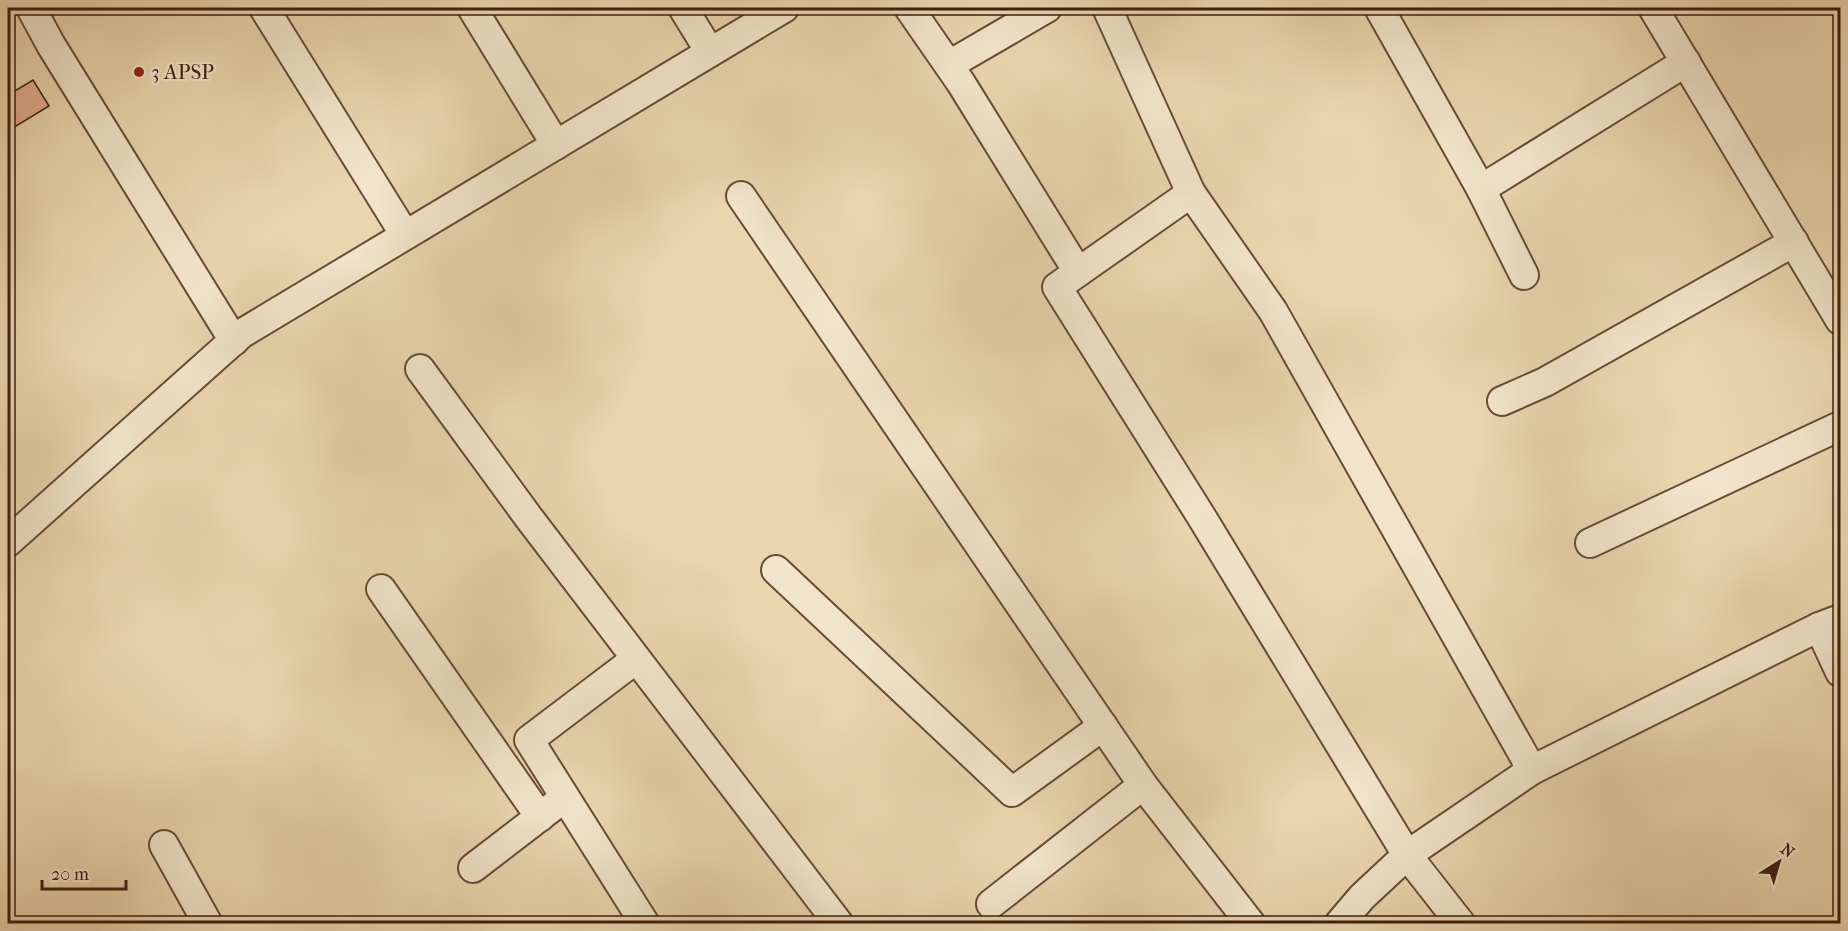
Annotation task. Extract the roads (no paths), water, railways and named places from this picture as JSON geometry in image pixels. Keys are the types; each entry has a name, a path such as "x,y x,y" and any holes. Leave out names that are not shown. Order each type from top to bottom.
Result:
{"street":[{"path":"31,8 51,45 234,341"},
{"path":"264,8 405,235"},
{"path":"472,8 556,145"},
{"path":"682,8 710,52"},
{"path":"8,542 241,334 784,8"},
{"path":"909,8 949,65 1078,272"},
{"path":"949,65 1047,8"},
{"path":"1107,8 1191,193 1273,311 1532,770"},
{"path":"1381,8 1481,189 1524,275"},
{"path":"1653,8 1840,320"},
{"path":"1481,189 1686,62"},
{"path":"1191,193 1056,287 1201,516 1407,855 1461,924"},
{"path":"741,196 1143,785 1251,924"},
{"path":"1502,401 1545,382 1794,242"},
{"path":"420,369 636,659 839,924"},
{"path":"1590,543 1840,426"},
{"path":"776,570 1012,792 1103,726"},
{"path":"381,589 540,817"},
{"path":"1339,924 1362,897 1407,855 1532,770 1830,623 1840,672"},
{"path":"636,659 529,740 645,924"},
{"path":"991,904 1143,785"},
{"path":"473,868 565,797"},
{"path":"164,845 208,924"}],"place":[{"name":"3 APSP","path":"139,72"}]}
